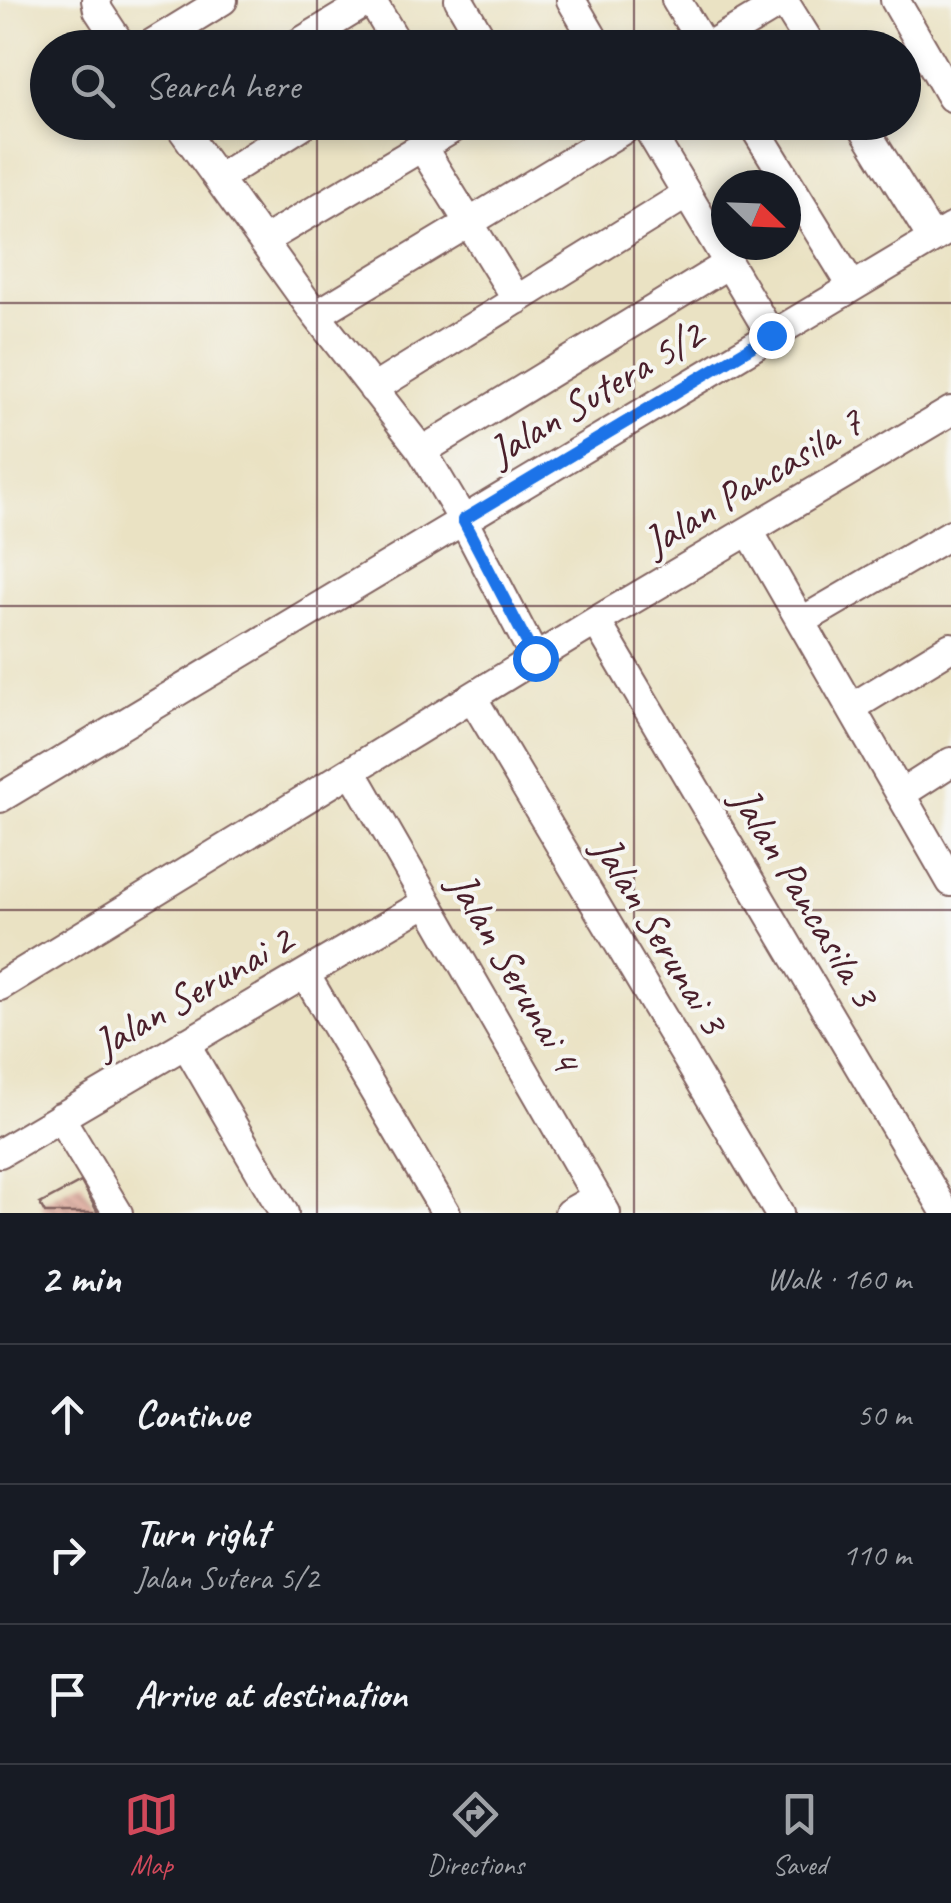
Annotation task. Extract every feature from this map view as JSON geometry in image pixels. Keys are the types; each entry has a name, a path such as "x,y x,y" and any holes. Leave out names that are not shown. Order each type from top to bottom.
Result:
{"street":[{"path":"96,0 111,30"},
{"path":"174,30 223,0"},
{"path":"322,30 371,0 389,30"},
{"path":"459,0 476,30"},
{"path":"570,0 586,30"},
{"path":"676,0 694,30"},
{"path":"735,30 784,0 802,30"},
{"path":"894,0 912,30"},
{"path":"921,46 951,97"},
{"path":"190,140 316,315 422,451 535,658"},
{"path":"219,178 279,140"},
{"path":"263,242 432,140"},
{"path":"316,315 606,140"},
{"path":"655,140 771,335"},
{"path":"762,140 852,286"},
{"path":"873,140 942,233"},
{"path":"422,148 517,300"},
{"path":"372,390 687,194"},
{"name":"Jalan Sutera 5/2","path":"0,798 942,233"},
{"path":"422,451 728,264"},
{"name":"Jalan Pancasila 7","path":"0,986 596,621 951,412"},
{"path":"749,530 949,872"},
{"path":"802,621 951,534"},
{"name":"Jalan Pancasila 3","path":"596,621 946,1213"},
{"path":"851,708 951,647"},
{"name":"Jalan Serunai 3","path":"472,697 779,1213"},
{"path":"901,794 951,762"},
{"name":"Jalan Serunai 4","path":"352,770 602,1205"},
{"name":"Jalan Serunai 2","path":"0,1153 428,902"},
{"path":"305,974 446,1213"},
{"path":"185,1043 284,1213"},
{"path":"60,1117 118,1213"},
{"path":"569,1213 602,1205"}],"building":[{"path":"81,1182 98,1213 45,1213 40,1204"}],"route":[{"path":"535,658 463,520 771,335"}]}
